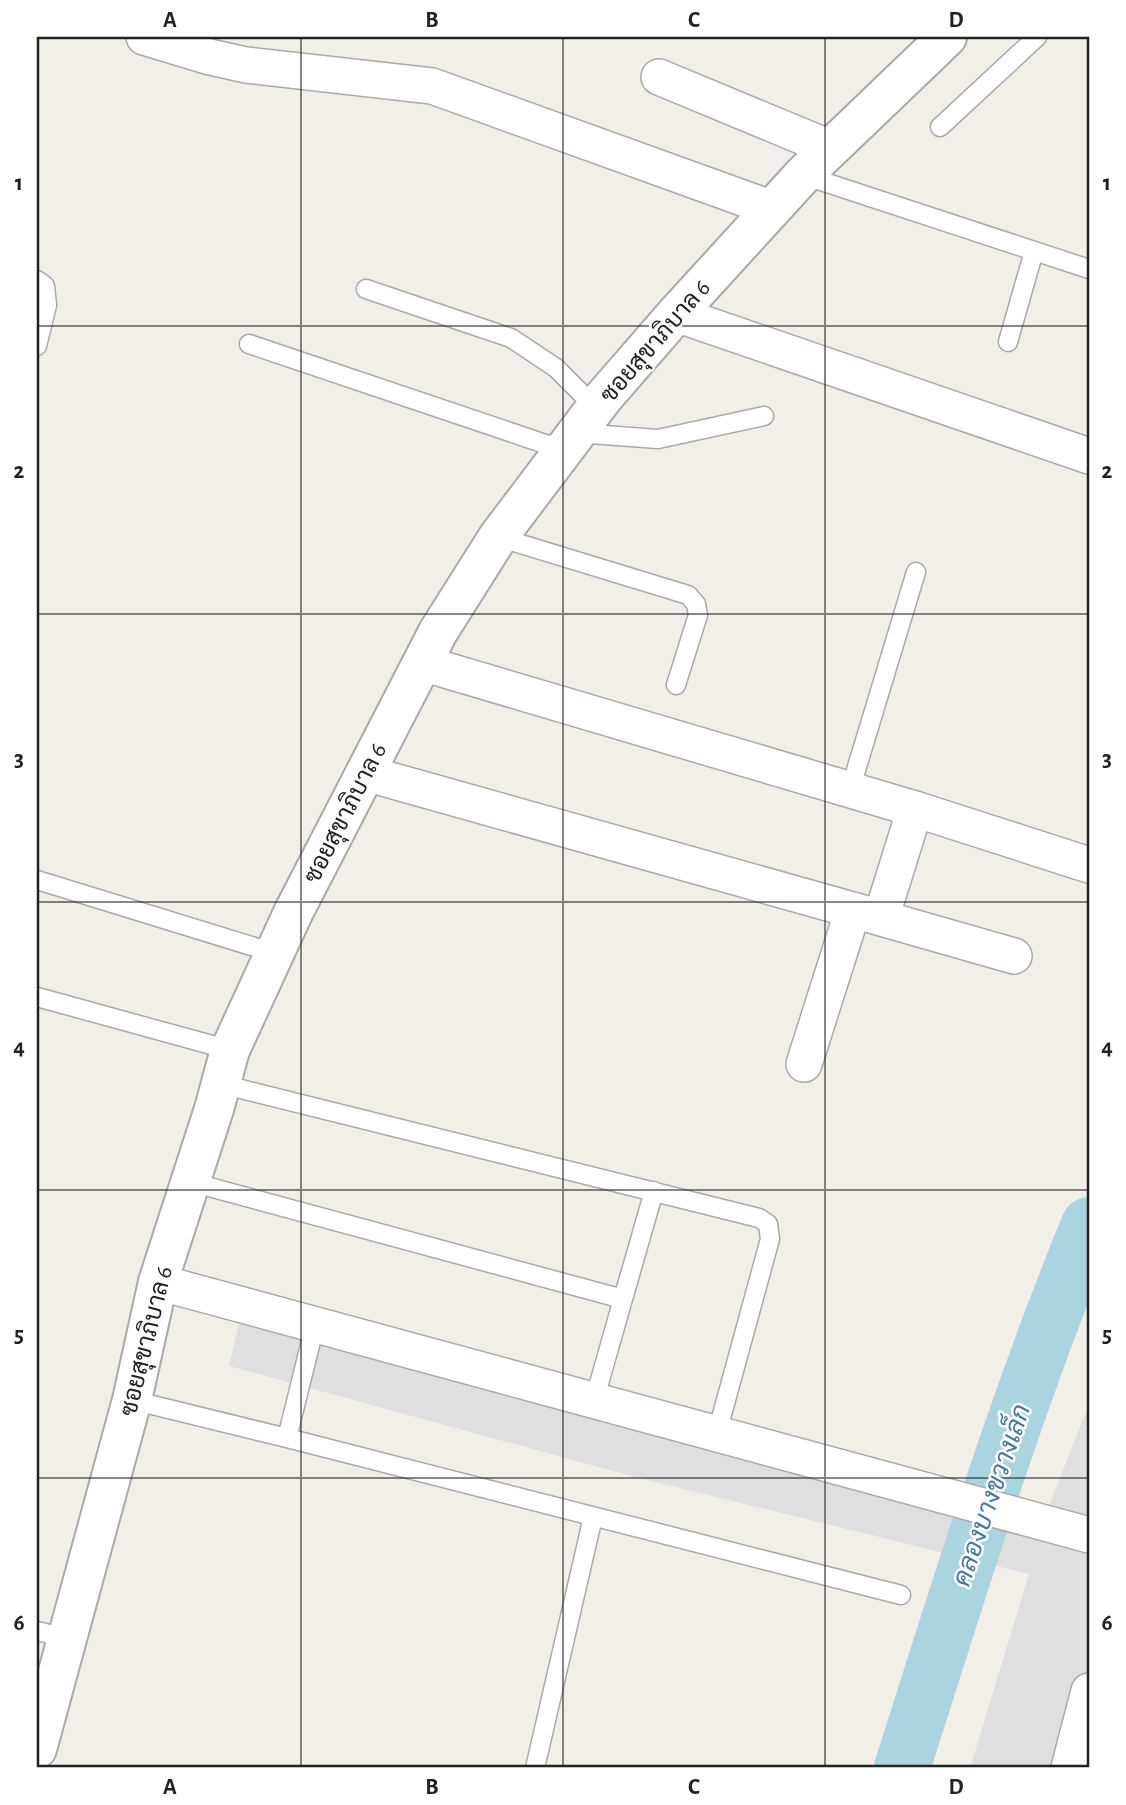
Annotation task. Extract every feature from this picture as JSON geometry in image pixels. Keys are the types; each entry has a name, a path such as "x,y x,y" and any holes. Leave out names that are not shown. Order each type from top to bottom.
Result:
{"street":[{"path":"144,37 246,65 432,86 773,209"},
{"name":"ซอยสุขาภิบาล 6","path":"37,1749 51,1635 132,1400 158,1282 226,1067 274,953 438,632 498,537 579,430 676,314 803,175 947,37"},
{"path":"659,77 830,148"},
{"path":"676,314 1089,456"},
{"path":"422,663 915,809 1089,865"},
{"path":"365,773 1014,956"},
{"path":"804,1064 867,914 915,809"},
{"path":"158,1282 1089,1535"},
{"path":"1069,1768 1089,1691"}],"lane":[{"path":"940,127 1037,37"},
{"path":"803,175 1089,269"},
{"path":"1007,342 1034,251"},
{"path":"37,280 45,286 47,305 37,346"},
{"path":"366,289 511,338 556,368 579,430"},
{"path":"249,344 579,430 658,439 764,416"},
{"path":"498,537 688,595 696,604 698,615 676,685"},
{"path":"850,790 916,572"},
{"path":"37,880 274,953"},
{"path":"37,997 226,1067 654,1191 759,1218 768,1224 770,1239 717,1433"},
{"path":"191,1182 623,1299"},
{"path":"594,1401 654,1191"},
{"path":"287,1438 315,1325"},
{"path":"132,1400 901,1595"},
{"path":"535,1768 593,1517"}],"shaded area":[{"path":"242,1311 1045,1516 1089,1404 1089,1768 970,1768 1029,1574 631,1476 229,1366"}],"waterway":[{"name":"คลองบางขวางเล็ก","path":"902,1768 1013,1427 1089,1225"}]}
